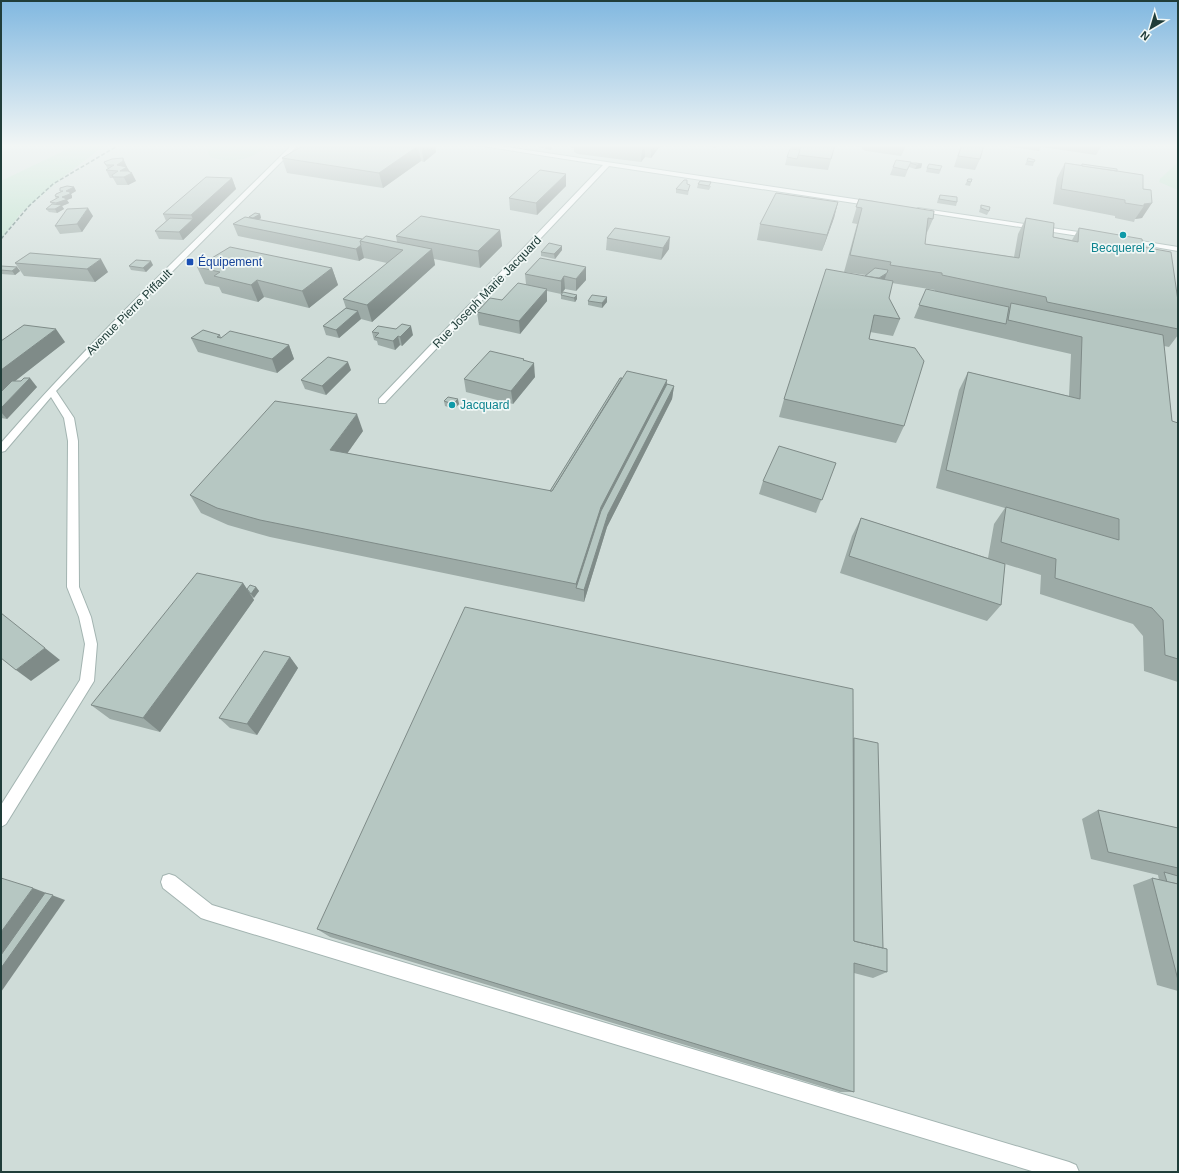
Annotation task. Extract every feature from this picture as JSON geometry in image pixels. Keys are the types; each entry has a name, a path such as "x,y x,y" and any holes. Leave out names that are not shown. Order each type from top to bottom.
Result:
{"street":[{"name":"Avenue Pierre Piffault","path":"1,449 51,391 130,309 241,200"},
{"name":"Rue Joseph Marie Jacquard","path":"382,402 574,200"},
{"path":"850,200 879,204"},
{"path":"910,209 1099,237"},
{"path":"1123,241 1178,249"},
{"path":"1,820 87,681 91,644 85,617 73,587 73,441 70,418 51,391"},
{"path":"169,882 207,912 1069,1172"}],"shaded area":[{"path":"1,200 1178,200 1178,1172 1,1172"}],"green space":[{"path":"1,200 37,200 21,213 1,239"}],"building":[{"path":"54,200 65,200 56,203 50,202"},
{"path":"180,200 208,200 191,215 163,214"},
{"path":"518,200 539,200 536,203"},
{"path":"773,200 822,200 838,202 827,235 760,224"},
{"path":"859,200 864,200 934,211 933,219 928,218 925,244 1019,258 1026,218 1054,223 1053,237 1078,242 1079,228 1142,239 1143,247 1171,252 1178,301 1178,329 1047,302 1046,297 942,275 942,273 890,265 891,262 850,255 862,208 856,207"},
{"path":"943,200 957,200 957,202"},
{"path":"1123,200 1152,200 1152,203 1144,204 1144,206 1125,203 1125,200"},
{"path":"52,204 62,205 55,209 46,209"},
{"path":"981,205 990,207 989,211 981,208"},
{"path":"88,208 77,224 55,226 67,209"},
{"path":"255,213 260,214 253,218 249,217"},
{"path":"421,216 500,230 478,251 396,236"},
{"path":"245,217 362,239 360,241 361,245 356,249 233,224"},
{"path":"170,218 193,219 179,232 155,231"},
{"path":"615,228 670,237 663,248 607,238"},
{"path":"366,236 432,249 367,305 343,299 403,250 360,241"},
{"path":"549,243 562,246 554,254 541,252"},
{"path":"230,247 332,268 302,291 257,280 251,285 214,276 220,272 197,267"},
{"path":"30,253 101,259 87,269 15,263"},
{"path":"540,258 586,267 576,279 564,276 561,281 525,274"},
{"path":"136,260 151,261 143,268 129,266"},
{"path":"1,266 17,267 12,271 1,270"},
{"path":"875,268 888,270 887,273 879,278 865,276"},
{"path":"826,269 893,281 889,298 900,319 874,315 869,339 915,348 924,361 904,426 784,399"},
{"path":"518,283 547,289 519,321 477,312 490,298 502,300"},
{"path":"926,289 1009,307 1006,324 919,305"},
{"path":"563,292 577,295 574,298 561,295"},
{"path":"592,295 607,297 602,303 588,301"},
{"path":"1011,303 1163,335 1172,421 1178,423 1178,659 1165,655 1163,620 1152,608 1055,578 1056,559 1001,542 1006,507 1119,540 1119,519 946,470 968,372 1080,399 1082,337 1008,320"},
{"path":"346,308 358,311 336,330 323,326"},
{"path":"402,324 411,326 400,337 398,336 393,341 375,337 379,333 372,332 378,326 396,329"},
{"path":"24,325 56,329 1,370 1,341"},
{"path":"203,330 220,335 217,337 221,338 230,331 289,345 272,359 191,338"},
{"path":"490,351 524,359 523,360 534,363 511,391 464,379"},
{"path":"328,357 348,362 322,386 301,380"},
{"path":"627,371 667,380 601,507 576,584 260,520 217,508 190,495 275,401 357,414 330,450 552,491"},
{"path":"24,378 30,378 1,408 1,392 12,381 21,381"},
{"path":"620,378 622,378 552,491 550,491"},
{"path":"667,384 674,386 608,514 584,590 576,588 601,511"},
{"path":"448,397 458,399 453,404 444,401"},
{"path":"779,446 836,463 822,500 763,481"},
{"path":"861,518 1005,564 1001,605 849,556"},
{"path":"197,573 243,583 143,718 91,705"},
{"path":"250,585 256,587 251,594 247,589"},
{"path":"465,607 853,689 854,941 887,949 887,972 854,963 854,1092 317,929"},
{"path":"1,613 45,648 16,670 1,658"},
{"path":"264,651 290,657 247,724 219,718"},
{"path":"854,738 878,743 883,948 854,941"},
{"path":"1098,810 1178,828 1178,868 1108,852"},
{"path":"1164,872 1178,876 1178,884 1167,882"},
{"path":"1,878 33,888 1,932"},
{"path":"1152,878 1178,884 1178,980"},
{"path":"45,893 53,895 1,968 1,955"}],"railway":[{"path":"1,239 36,200"}],"place":[{"name":"Becquerel 2","path":"1123,235"},
{"name":"Équipement","path":"190,262"},
{"name":"Jacquard","path":"452,405"}]}
